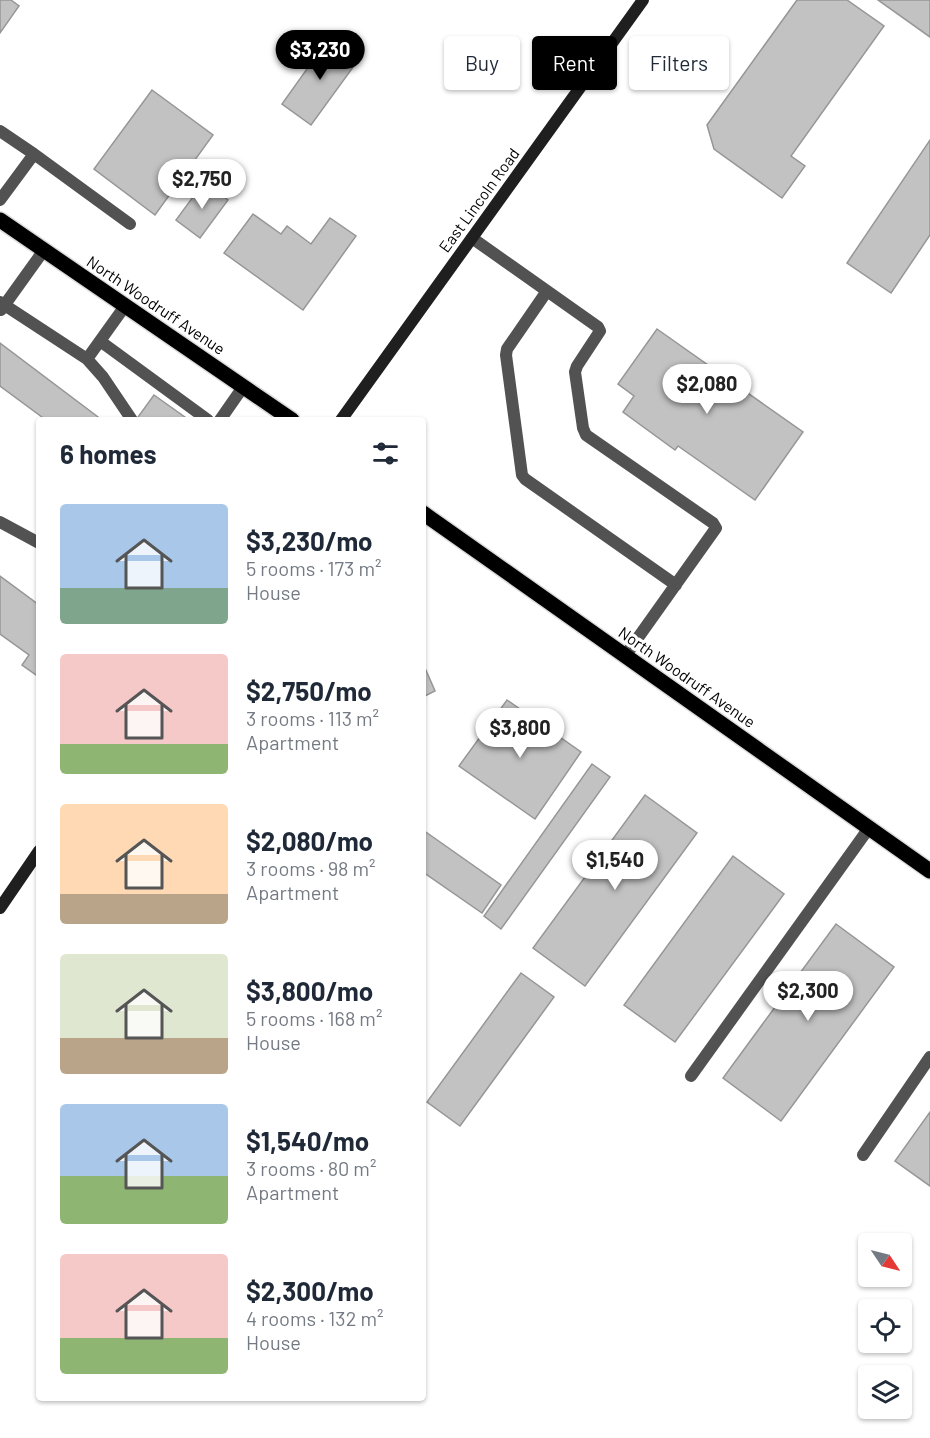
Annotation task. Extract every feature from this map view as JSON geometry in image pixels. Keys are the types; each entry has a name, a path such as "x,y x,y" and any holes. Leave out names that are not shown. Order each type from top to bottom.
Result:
{"main road":[{"name":"East Lincoln Road","path":"343,417 643,0"},
{"name":"North Woodruff Avenue","path":"0,220 288,417"},
{"name":"North Woodruff Avenue","path":"426,515 930,872"},
{"path":"0,908 36,855"}],"lane":[{"path":"0,131 130,224"},
{"path":"0,200 34,154"},
{"path":"472,238 598,327 600,331 576,366 575,372 583,429 586,435 713,523 716,528 626,656"},
{"path":"44,250 2,306 87,359 103,377 130,417"},
{"path":"547,291 507,349 506,355 522,475 676,585"},
{"path":"87,359 125,306"},
{"path":"100,341 204,417"},
{"path":"222,417 243,387"},
{"path":"0,522 36,541"},
{"path":"692,1076 869,828"},
{"path":"863,1155 930,1057"}],"building":[{"path":"0,0 11,0 19,6 0,33"},
{"path":"797,0 847,0 884,26 791,156 805,166 782,198 714,149 707,125"},
{"path":"878,0 930,0 930,37"},
{"path":"329,38 359,59 311,125 282,104"},
{"path":"152,90 213,135 155,215 94,169"},
{"path":"930,140 930,235 891,293 847,263"},
{"path":"204,182 228,200 200,238 176,220"},
{"path":"253,214 281,234 287,226 311,244 330,218 356,236 303,310 224,253"},
{"path":"657,329 803,432 755,500 678,446 675,450 623,412 634,396 618,384"},
{"path":"0,343 98,417 42,417 0,386"},
{"path":"154,395 185,417 138,417"},
{"path":"0,576 36,603 36,675 22,665 29,655 0,634"},
{"path":"426,670 435,691 426,696"},
{"path":"507,700 581,752 535,819 459,766"},
{"path":"592,764 610,777 501,929 484,916"},
{"path":"645,795 697,833 585,986 533,948"},
{"path":"426,832 501,885 482,913 426,874"},
{"path":"733,856 784,894 675,1042 624,1005"},
{"path":"836,924 894,967 781,1121 723,1078"},
{"path":"521,973 554,997 460,1126 427,1102"},
{"path":"930,1112 930,1186 895,1161"}]}
